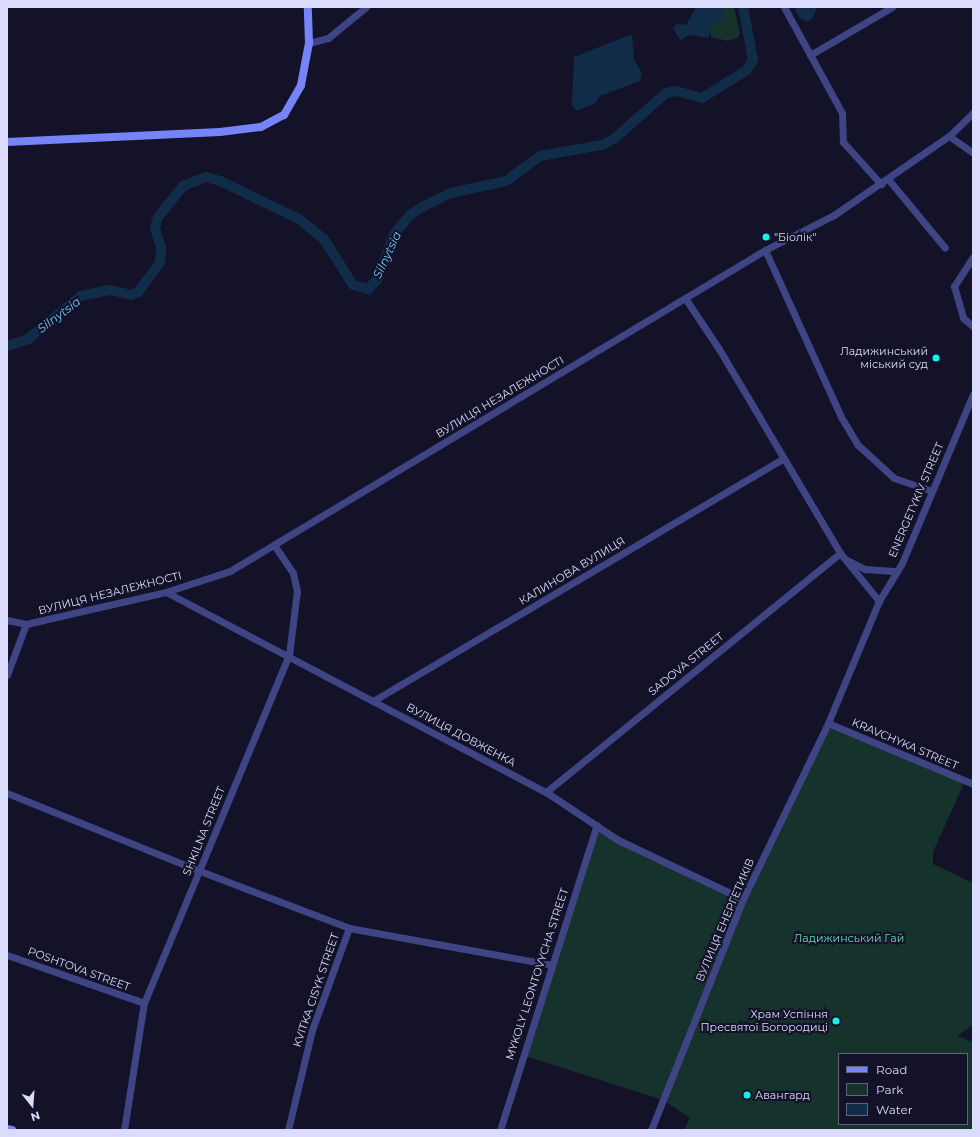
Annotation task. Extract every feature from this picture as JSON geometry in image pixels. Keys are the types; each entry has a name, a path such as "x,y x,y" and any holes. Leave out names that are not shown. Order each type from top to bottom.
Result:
{"street":[{"path":"7,142 212,133 261,127 284,115 294,103 301,85 309,44 308,7"},
{"path":"309,44 328,38 366,7"},
{"path":"784,7 842,112 843,142 882,184"},
{"path":"810,56 892,7"},
{"name":"ВУЛИЦЯ НЕЗАЛЕЖНОСТІ","path":"7,620 26,624 166,592 230,571 275,546 765,250 834,215 882,184 949,136 973,113"},
{"path":"949,136 973,153"},
{"path":"888,179 945,248"},
{"path":"765,250 841,417 858,445 894,478 932,491"},
{"path":"973,257 954,286 963,318 973,326"},
{"path":"685,298 719,348 783,459 842,556 879,601"},
{"name":"ENERGETYKIV STREET","path":"828,723 879,601 896,571 973,394"},
{"name":"КАЛИНОВА ВУЛИЦЯ","path":"373,701 783,459"},
{"name":"SHKILNA STREET","path":"124,1130 144,1004 289,655 297,591 293,573 275,546"},
{"path":"842,556 865,569 896,571"},
{"name":"SADOVA STREET","path":"546,792 842,556"},
{"name":"ВУЛИЦЯ ДОВЖЕНКА","path":"166,592 289,655 546,792 618,840 743,899"},
{"path":"7,675 26,624"},
{"name":"KRAVCHYKA STREET","path":"828,723 973,784"},
{"name":"ВУЛИЦЯ ЕНЕРГЕТИКІВ","path":"651,1130 743,899 828,723"},
{"path":"7,793 200,871 349,928 552,965"},
{"name":"MYKOLY LEONTOVYCHA STREET","path":"500,1130 597,826"},
{"name":"KVITKA CISYK STREET","path":"288,1130 312,1030 349,928"},
{"name":"POSHTOVA STREET","path":"7,955 144,1004"},
{"path":"7,1129 12,1130"}],"green space":[{"path":"724,7 734,7 740,33 737,38 728,41 711,37 709,29 710,25 724,17"},
{"name":"Ладижинський Гай","path":"828,723 965,781 933,852 933,864 973,883 973,1025 957,1036 973,1042 973,1130 684,1130 690,1118 663,1100 522,1055 597,825 743,899"}],"water":[{"path":"696,7 724,7 724,17 710,25 709,38 689,35 680,40 673,28 677,24 686,25"},
{"path":"794,7 817,7 813,18 807,22 799,18"},
{"path":"632,34 634,59 642,74 640,81 600,96 594,104 576,111 572,104 574,57"}],"waterway":[{"name":"Silnytsia","path":"7,346 28,339 81,296 110,290 131,295 138,292 160,263 161,247 155,228 158,217 183,186 206,177 220,181 299,219 324,239 353,285 368,289 377,280 394,234 410,215 424,206 451,193 506,181 540,156 602,145 614,139 666,93 676,91 702,98 747,70 753,59 743,7"}],"place":[{"name":"\"Біолік\"","path":"766,237"},
{"name":"Ладижинський міський суд","path":"936,358"},
{"name":"Храм Успіння Пресвятої Богородиці","path":"836,1021"},
{"name":"Авангард","path":"747,1095"}]}
